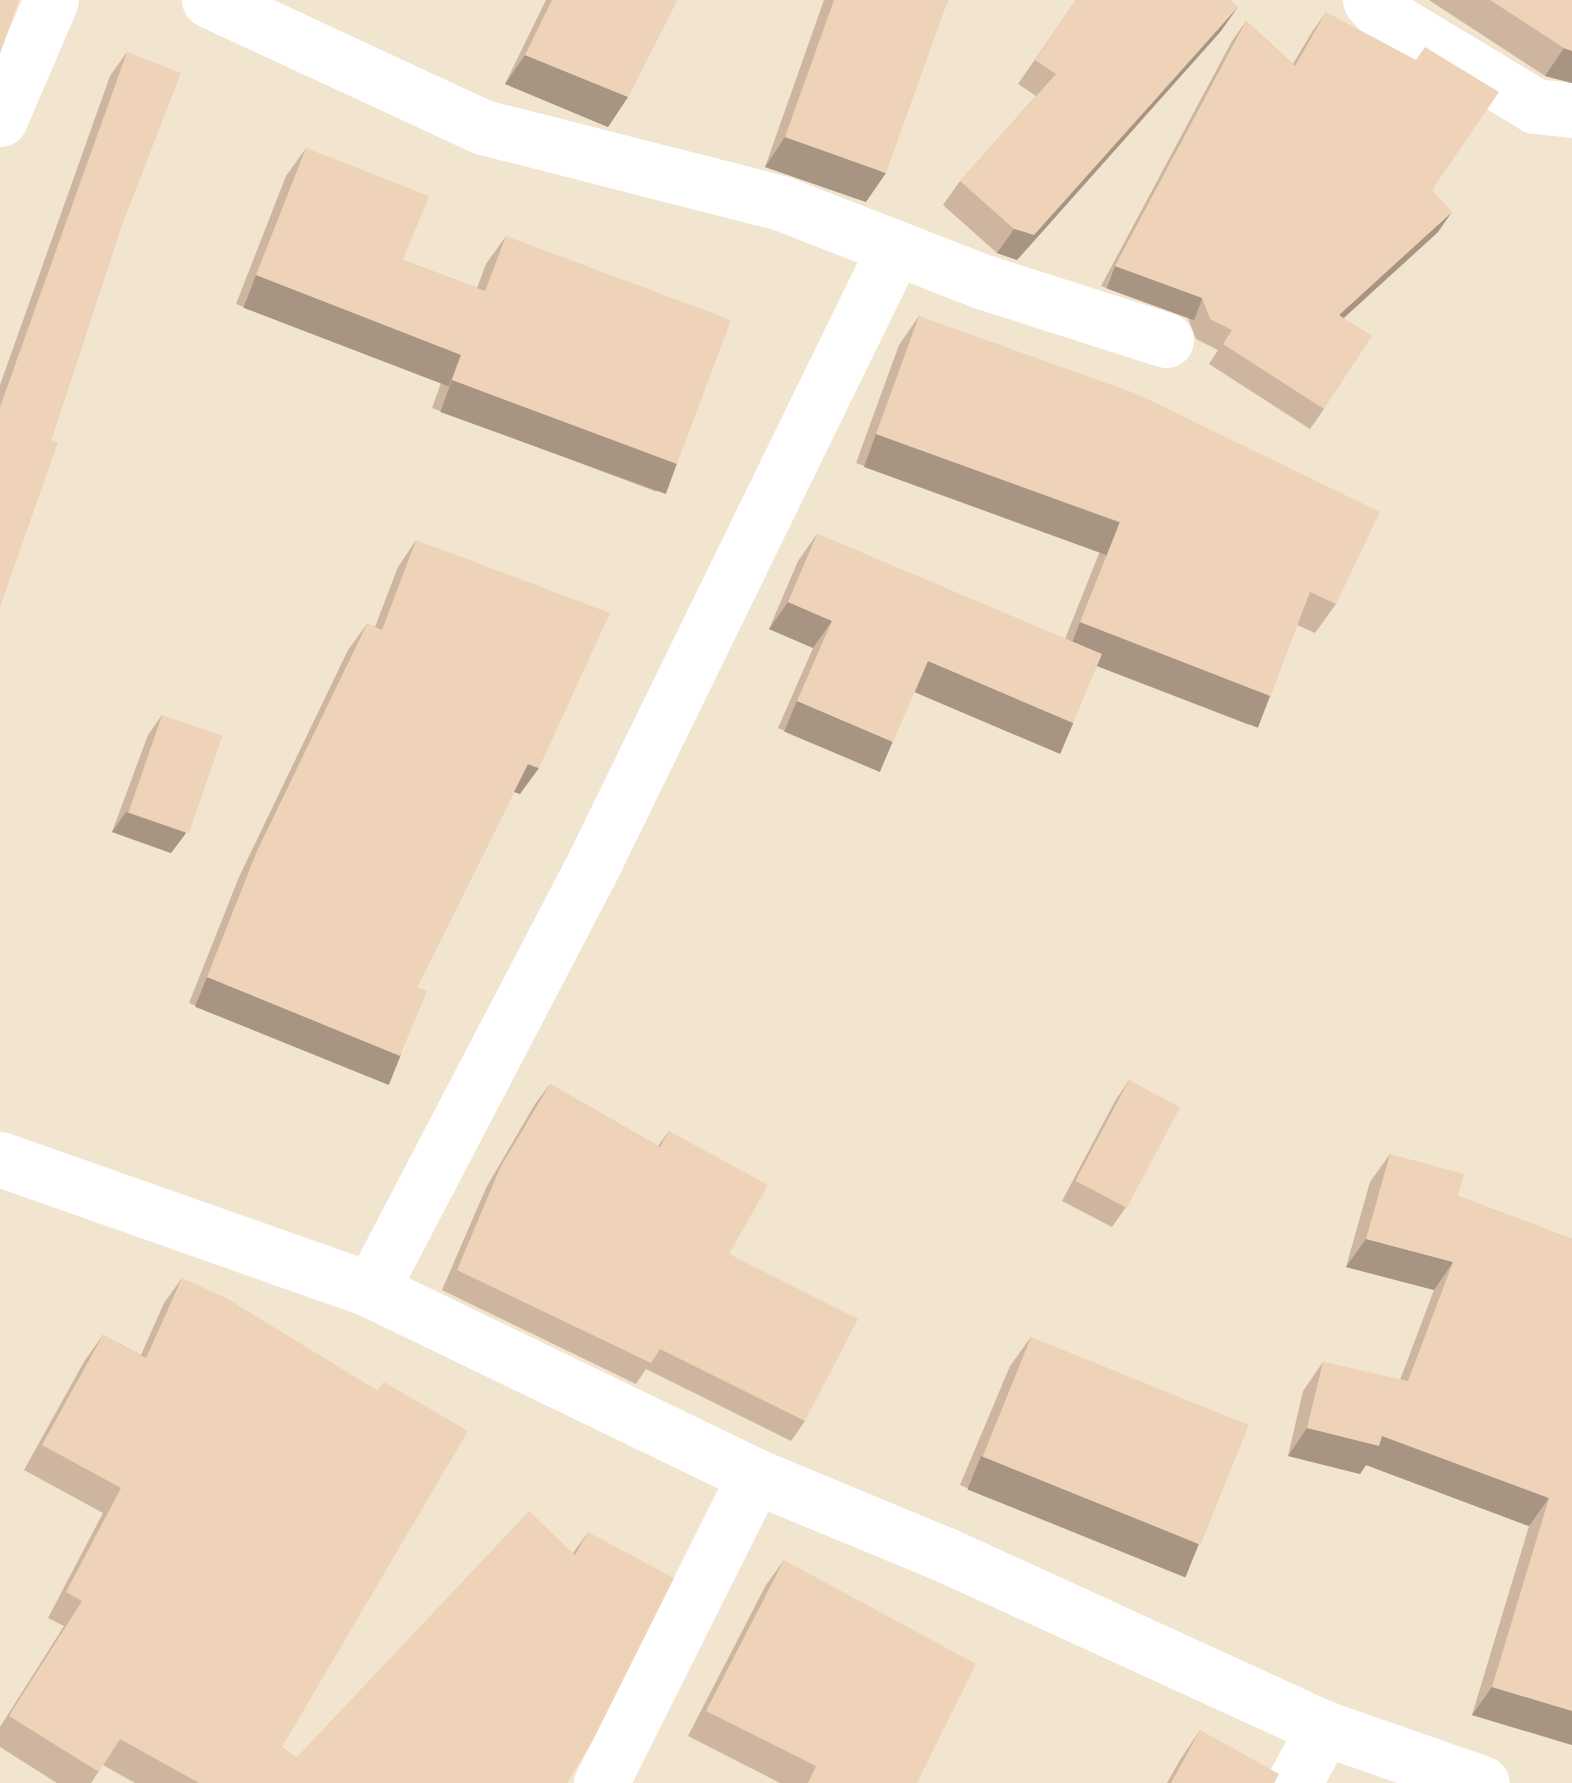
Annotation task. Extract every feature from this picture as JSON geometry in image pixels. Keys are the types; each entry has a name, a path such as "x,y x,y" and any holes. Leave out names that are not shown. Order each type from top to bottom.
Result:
{"street":[{"path":"0,118 51,0"},
{"path":"209,0 483,127 781,203 896,248 1166,340"},
{"path":"1370,0 1381,14 1534,106 1572,110"},
{"path":"372,1290 595,861 896,248"},
{"path":"0,1159 372,1290 755,1476 946,1554 1324,1728 1482,1783"},
{"path":"602,1783 755,1476"},
{"path":"1294,1783 1324,1728"}],"shaded area":[{"path":"0,0 1572,0 1572,1783 0,1783"}],"building":[{"path":"0,0 19,0 0,54"},
{"path":"552,0 677,0 628,97 525,55"},
{"path":"834,0 948,0 886,173 785,137"},
{"path":"1076,0 1230,0 1238,7 1034,235 1014,229 960,181 1056,74 1035,60"},
{"path":"1490,0 1572,0 1572,51 1564,48"},
{"path":"1326,12 1416,60 1425,47 1499,92 1432,190 1452,212 1339,315 1372,336 1324,409 1223,344 1232,330 1210,319 1202,298 1115,266 1246,21 1295,66"},
{"path":"127,52 181,73 119,233 51,440 58,442 0,607 0,407"},
{"path":"306,148 429,196 403,260 485,291 506,236 731,320 677,464 452,380 461,355 256,275"},
{"path":"919,316 1137,394 1380,512 1336,604 1310,592 1270,696 1080,622 1120,522 876,434"},
{"path":"817,534 1102,654 1073,723 928,661 893,742 797,701 832,621 788,602"},
{"path":"416,540 610,613 539,768 528,764 417,987 427,991 400,1056 207,977 257,851 367,624 382,630"},
{"path":"162,715 223,736 189,833 128,812"},
{"path":"1129,1080 1180,1107 1127,1208 1075,1181"},
{"path":"550,1084 660,1147 669,1131 768,1185 729,1254 858,1319 805,1421 660,1349 651,1363 457,1270 500,1168"},
{"path":"1390,1154 1464,1174 1458,1196 1572,1239 1572,1711 1492,1687 1549,1498 1382,1436 1379,1446 1307,1428 1323,1362 1408,1381 1453,1262 1366,1239"},
{"path":"182,1278 228,1299 378,1391 384,1382 468,1431 282,1747 296,1758 529,1511 575,1555 588,1532 674,1578 592,1742 567,1783 199,1783 120,1739 99,1772 9,1716 82,1601 66,1592 121,1488 42,1445 103,1335 146,1358"},
{"path":"1031,1337 1249,1425 1201,1545 983,1457"},
{"path":"784,1560 976,1664 917,1783 808,1783 816,1766 706,1711"},
{"path":"1200,1730 1279,1774 1274,1783 1171,1783"}]}
